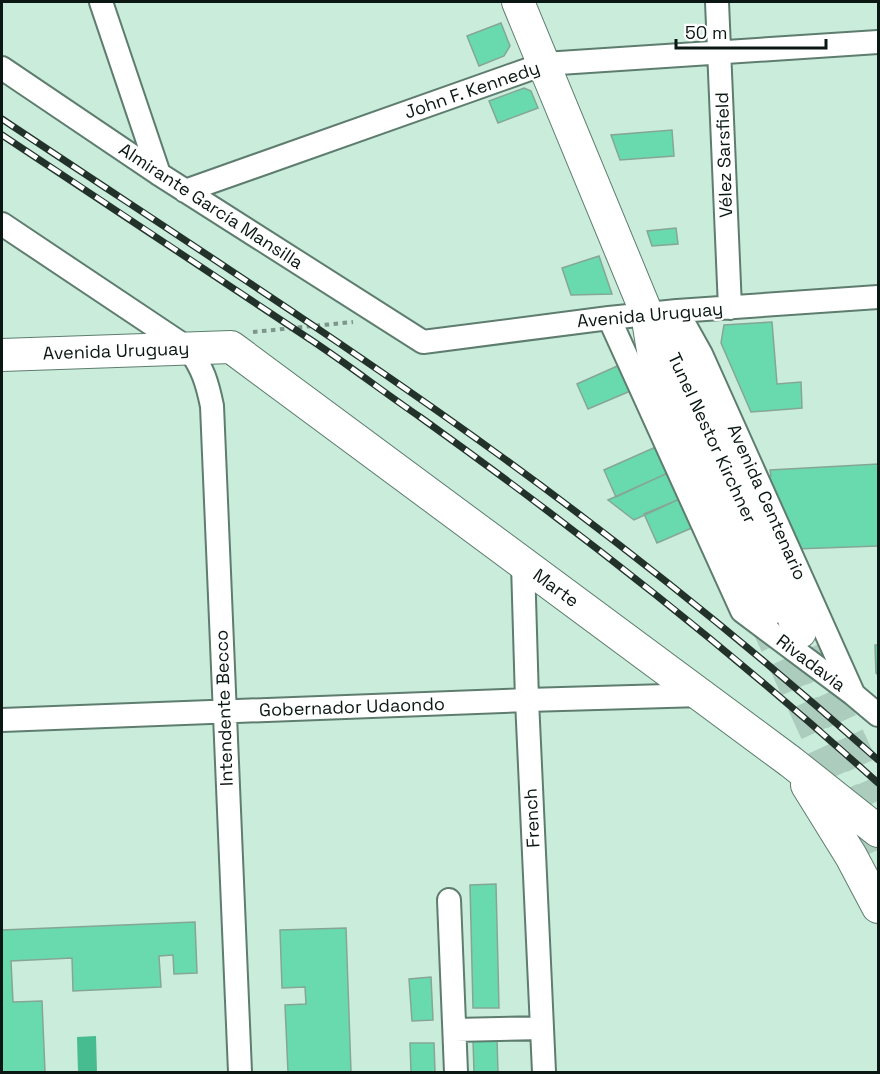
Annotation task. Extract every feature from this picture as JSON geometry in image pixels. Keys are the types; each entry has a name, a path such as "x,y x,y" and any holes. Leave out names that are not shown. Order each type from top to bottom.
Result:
{"street":[{"path":"101,2 159,174"},
{"path":"518,2 544,64 662,313"},
{"name":"Vélez Sarsfield","path":"717,2 730,308"},
{"name":"John F. Kennedy","path":"185,190 544,64 879,42"},
{"name":"Almirante García Mansilla","path":"2,68 159,174 423,342"},
{"path":"2,224 189,349"},
{"name":"Avenida Uruguay","path":"423,342 609,318 879,297"},
{"name":"Tunel Nestor Kirchner","path":"662,313 656,369 753,613"},
{"name":"Tunel Nestor Kirchner","path":"662,313 677,356 800,632"},
{"name":"Avenida Centenario","path":"662,313 701,354 853,694"},
{"path":"609,318 753,613"},
{"name":"Avenida Uruguay","path":"2,355 231,347"},
{"name":"Marte","path":"231,347 791,762 813,793 872,848"},
{"name":"Intendente Becco","path":"189,349 200,364 208,385 212,406 240,1072"},
{"name":"French","path":"523,564 544,1072"},
{"name":"Rivadavia","path":"753,613 879,715"},
{"name":"Gobernador Udaondo","path":"2,720 702,695"},
{"path":"872,848 879,907"},
{"path":"449,900 456,1072"},
{"path":"454,1030 542,1028"}],"path":[{"path":"231,347 244,333 386,318"}],"shaded area":[{"path":"96,1036 97,1072 78,1072 77,1037"}],"building":[{"path":"501,23 510,46 504,56 479,66 467,36"},
{"path":"524,88 531,91 538,108 498,123 489,101"},
{"path":"672,130 674,156 620,160 611,135"},
{"path":"676,228 678,244 652,246 647,231"},
{"path":"599,256 612,294 571,295 562,268"},
{"path":"772,322 777,384 801,382 802,408 751,412 721,343 724,325"},
{"path":"624,363 635,389 588,409 577,384"},
{"path":"658,446 670,472 616,497 604,470"},
{"path":"878,464 878,546 795,549 763,478 771,476 770,470"},
{"path":"670,472 682,498 634,520 608,500"},
{"path":"682,498 694,527 657,543 644,514"},
{"path":"875,645 878,645 878,675 876,673"},
{"path":"496,884 499,1008 473,1008 470,885"},
{"path":"195,922 197,973 174,974 173,955 159,956 161,987 73,991 72,958 11,961 13,1002 42,1001 45,1072 2,1072 2,930"},
{"path":"346,928 351,1072 288,1072 285,1005 306,1004 305,987 282,988 280,930"},
{"path":"431,977 433,1020 412,1021 409,979"},
{"path":"497,1039 498,1072 474,1072 473,1040"},
{"path":"410,1043 434,1043 435,1072 411,1072"}],"tunnel":[{"path":"763,616 871,853"},
{"path":"808,649 878,801"}],"railway":[{"path":"2,119 312,325 495,452 691,601 878,760"},
{"path":"2,135 322,348 479,460 597,548 711,640 878,783"}]}
